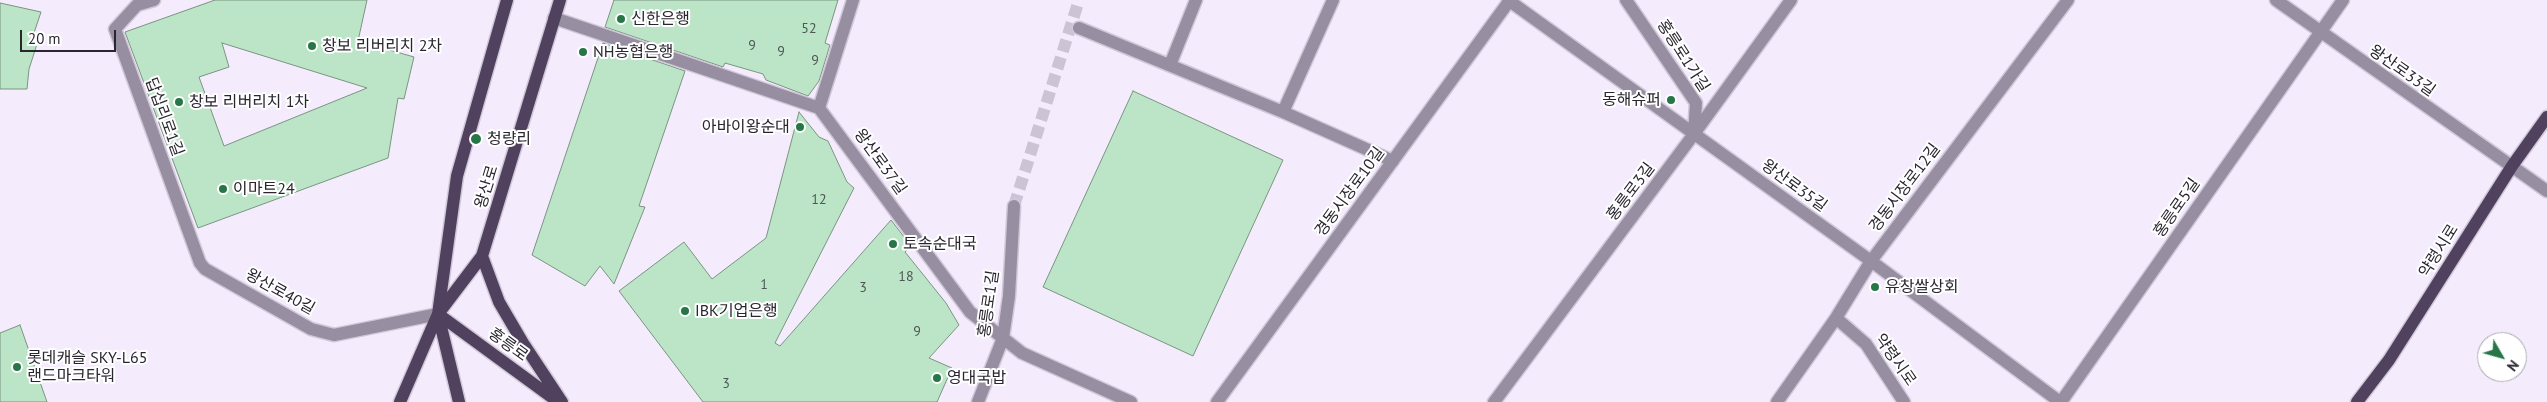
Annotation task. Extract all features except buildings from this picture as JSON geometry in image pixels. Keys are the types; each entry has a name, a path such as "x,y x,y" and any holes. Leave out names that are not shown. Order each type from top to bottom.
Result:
{"main road":[{"name":"왕산로","path":"459,402 438,314 457,176 506,0"},
{"name":"왕산로","path":"400,402 438,314 482,256 560,0"},
{"name":"약령시로","path":"2357,402 2390,360 2512,166 2547,117"},
{"path":"482,256 500,302 560,402"},
{"name":"홍릉로","path":"438,314 560,402"}],"street":[{"name":"답십리로1길","path":"154,0 137,5 115,29 200,263"},
{"path":"554,18 819,108 853,0"},
{"path":"1170,65 1196,0"},
{"path":"1283,112 1333,0"},
{"name":"왕산로35길","path":"1509,0 1871,261 2060,402"},
{"name":"경동시장로10길","path":"1217,402 1509,0"},
{"name":"홍릉로1가길","path":"1626,0 1696,103 1694,134"},
{"name":"홍릉로3길","path":"1494,402 1694,134 1790,0"},
{"name":"경동시장로12길","path":"1777,402 1836,318 1871,261 2068,0"},
{"name":"왕산로33길","path":"2276,0 2320,33 2547,191"},
{"name":"홍릉로5길","path":"2060,402 2343,0"},
{"path":"1079,28 1283,112 1393,161"},
{"name":"왕산로37길","path":"819,108 970,312 1022,353 1131,402"},
{"name":"홍릉로1길","path":"978,402 1003,338 1009,296 1014,206"},
{"name":"왕산로40길","path":"200,263 205,269 311,329 334,335 438,314"},
{"name":"약령시로","path":"1836,318 1866,344 1904,402"}],"tunnel":[{"path":"1014,206 1079,0"}],"place":[{"name":"신한은행","path":"621,19"},
{"name":"창보 리버리치 2차","path":"312,46"},
{"name":"NH농협은행","path":"583,52"},
{"name":"동해슈퍼","path":"1671,100"},
{"name":"창보 리버리치 1차","path":"179,102"},
{"name":"아바이왕순대","path":"800,127"},
{"name":"청량리","path":"476,139"},
{"name":"이마트24","path":"223,189"},
{"name":"토속순대국","path":"893,244"},
{"name":"유창쌀상회","path":"1875,287"},
{"name":"IBK기업은행","path":"685,311"},
{"name":"롯데캐슬 SKY-L65 랜드마크타워","path":"17,367"},
{"name":"영대국밥","path":"937,378"}]}
